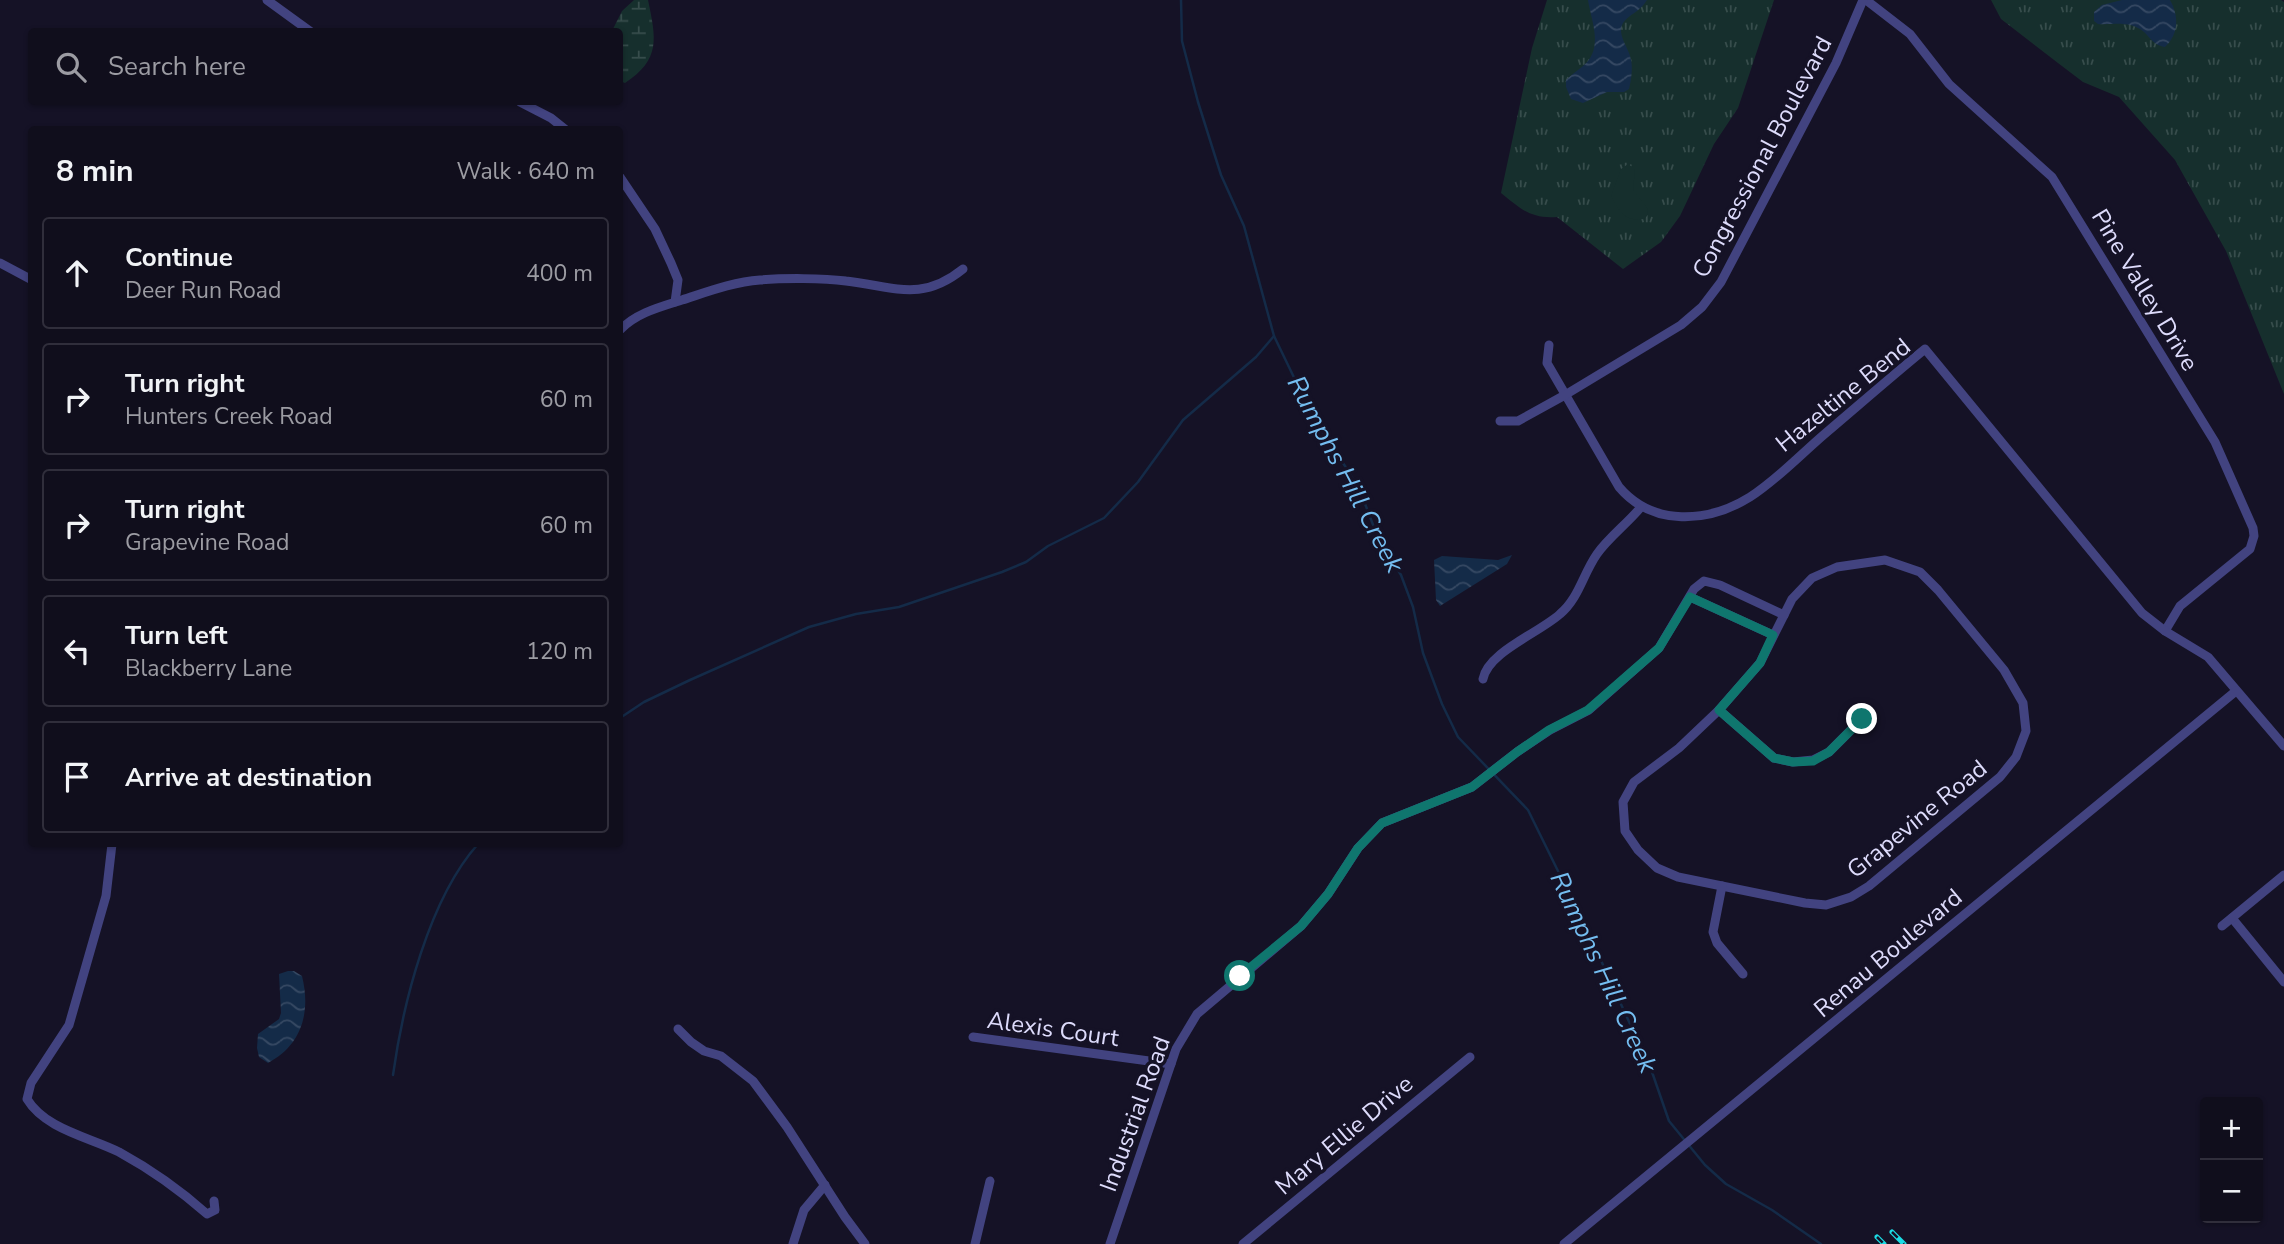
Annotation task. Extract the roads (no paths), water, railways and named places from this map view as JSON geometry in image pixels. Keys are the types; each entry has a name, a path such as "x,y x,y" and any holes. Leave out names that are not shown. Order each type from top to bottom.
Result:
{"street":[{"path":"267,0 306,28"},
{"name":"Congressional Boulevard","path":"1500,421 1518,421 1565,395 1681,325 1702,307 1721,282 1836,63 1865,0"},
{"name":"Pine Valley Drive","path":"1865,0 1910,34 1949,84 2052,177 2215,442 2253,528 2253,543 2250,549 2180,606 2165,631"},
{"path":"526,105 561,126"},
{"path":"623,181 655,229 671,263 678,280 675,302"},
{"path":"0,263 28,278"},
{"path":"623,327 637,316 675,302 759,280 848,281 916,290 942,283 963,269"},
{"name":"Hazeltine Bend","path":"1549,345 1547,363 1619,487 1631,501 1642,507 1684,518 1707,515 1749,497 1925,349 2143,613 2165,631 2208,657 2283,743"},
{"path":"1483,679 1496,658 1568,607 1597,553 1642,507"},
{"name":"Grapevine Road","path":"1885,560 1920,572 2004,670 2023,703 2026,731 2016,757 2000,777 1869,886 1851,897 1826,905 1678,877 1657,868 1638,850 1625,831 1623,802 1633,782 1679,748 1719,710 1760,663 1784,615 1792,599 1812,578 1837,567 1885,560"},
{"path":"1773,635 1690,597 1693,589 1704,581 1710,581 1784,615"},
{"name":"Industrial Road","path":"1110,1244 1176,1049 1197,1014 1301,926 1328,894 1358,848 1382,823 1472,787 1549,730 1588,710 1659,648 1690,597"},
{"name":"Renau Boulevard","path":"1564,1244 2236,691"},
{"path":"1719,710 1774,758 1793,762 1813,761 1829,752 1862,719"},
{"path":"112,847 106,896 69,1025 31,1083 27,1099 38,1114 120,1153 160,1177 207,1214 215,1210 214,1201"},
{"path":"2222,926 2284,875"},
{"path":"1722,886 1713,932 1717,943 1744,975"},
{"path":"2232,918 2284,982"},
{"path":"678,1029 691,1042 704,1051 721,1056 753,1082 787,1127 865,1244"},
{"name":"Alexis Court","path":"973,1037 1171,1064"},
{"name":"Mary Ellie Drive","path":"1243,1244 1470,1057"},
{"path":"975,1244 990,1181"},
{"path":"793,1244 804,1210 825,1185"}],"water":[{"path":"1588,0 1647,0 1625,20 1621,28 1632,64 1629,89 1624,92 1607,92 1583,103 1571,99 1566,80 1588,61 1594,47"},
{"path":"2122,0 2170,0 2176,25 2170,42 2165,47 2156,44 2142,30 2133,26 2098,24 2094,21 2094,12 2102,5"},
{"path":"1512,555 1507,564 1440,606 1436,600 1434,560 1442,556 1498,560"},
{"path":"288,971 302,976 305,989 304,1015 289,1047 268,1063 259,1057 258,1034 279,1019 279,974"}],"waterway":[{"name":"Rumphs Hill Creek","path":"1181,0 1182,41 1198,102 1221,175 1244,226 1274,336 1315,421 1349,472 1378,538 1401,575 1413,607 1423,653 1458,737 1528,810 1652,1072 1669,1121 1705,1165 1726,1184 1772,1210 1821,1244"},
{"path":"623,716 644,702 809,627 856,614 899,607 1002,572 1026,562 1048,546 1104,518 1138,482 1183,420 1256,357 1274,336"},
{"path":"393,1075 411,985 432,922 445,893 476,847"}],"railway":[{"path":"1892,1232 1904,1244"},
{"path":"1877,1237 1884,1244"}]}
